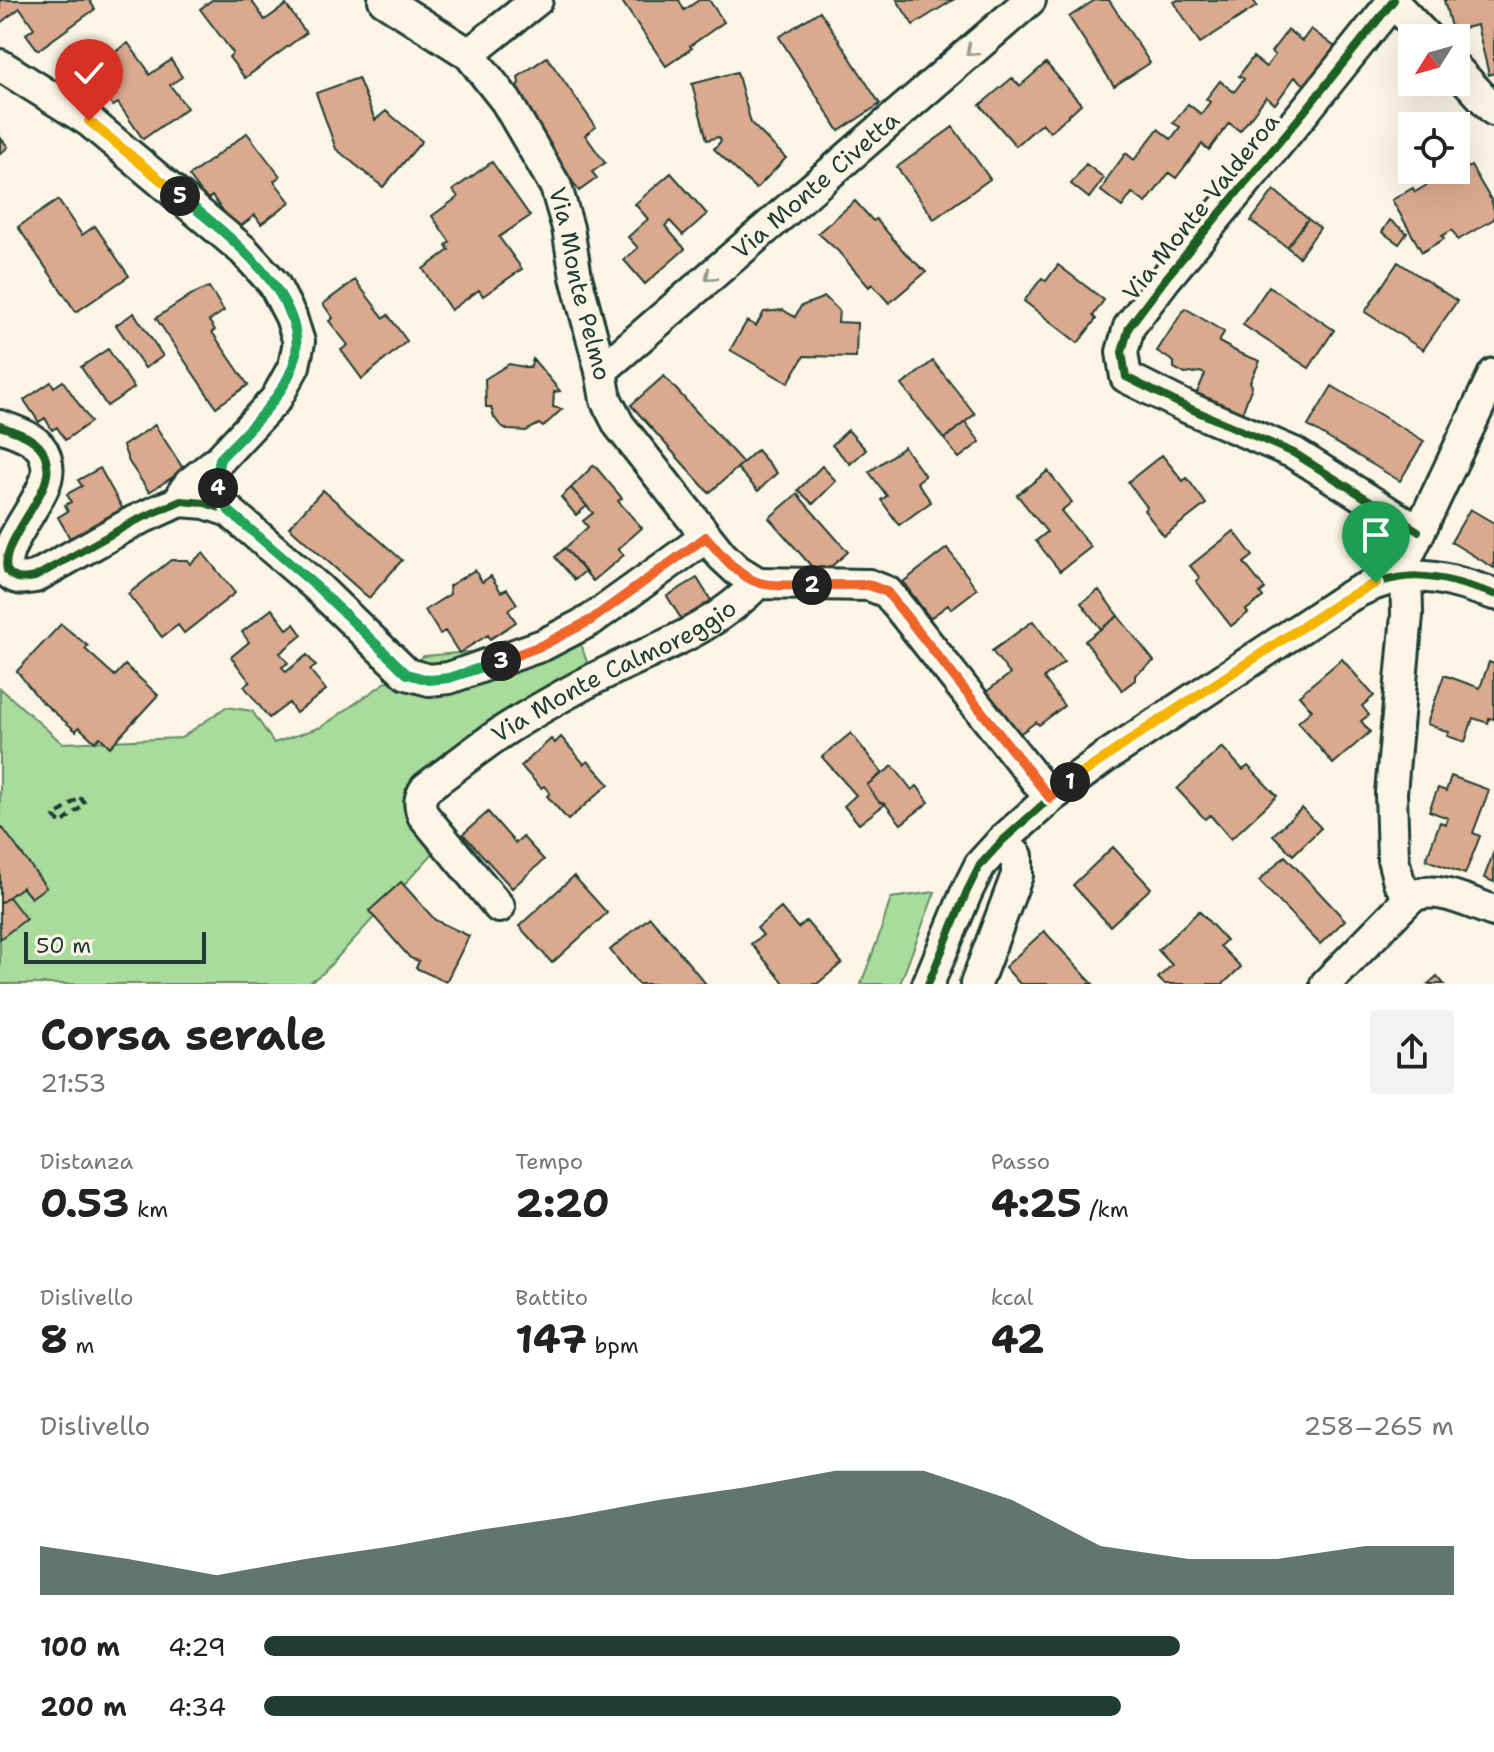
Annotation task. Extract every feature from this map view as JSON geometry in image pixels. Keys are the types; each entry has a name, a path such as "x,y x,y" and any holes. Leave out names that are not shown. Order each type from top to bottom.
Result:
{"street":[{"name":"Via Monte Pelmo","path":"384,0 469,54 506,101 556,187 606,400 619,425 722,556 758,583"},
{"path":"469,54 537,0"},
{"name":"Via Monte Civetta","path":"601,371 1030,0"},
{"path":"1393,1 1414,24"},
{"name":"Via Monte Valderoa","path":"1393,1 1166,278 1129,327 1122,352 1126,377 1184,406 1294,453 1418,531"},
{"path":"0,65 89,121 243,250 274,284 291,317 299,342 294,366 276,399 220,459 189,484 181,501"},
{"path":"1470,84 1494,110"},
{"path":"1410,898 1399,882 1393,859 1391,793 1406,628 1407,558 1494,374"},
{"path":"0,426 41,446 47,460 47,477 8,542 3,556 5,568 13,578 35,577 133,522 181,501 205,503 229,511"},
{"path":"220,459 217,486 229,511 317,587 407,674 429,680 449,678 543,645 591,620 706,537"},
{"path":"928,984 980,865 1050,798 1084,772 1343,600 1376,583 1407,576 1425,576 1494,594"},
{"name":"Via Monte Calmoreggio","path":"499,907 423,815 421,795 426,788 505,730 573,690 709,623 735,605 758,583 869,585 887,592 1050,798"},
{"path":"976,984 1017,875 1017,856 1002,841"},
{"path":"1326,984 1410,898 1425,892 1437,892 1494,911"}],"path":[{"path":"80,797 85,804 61,824 54,817 80,797"}],"green space":[{"path":"536,629 581,645 589,668 450,773 431,809 437,849 323,973 307,984 0,984 0,688 62,743 181,738 226,707 252,711 274,743 321,727 424,656 502,649"},
{"path":"935,892 900,984 861,984 891,898"}],"building":[{"path":"0,0 89,0 95,9 38,50 26,34 34,28 20,8 0,23"},
{"path":"212,0 251,0 265,20 286,5 306,33 245,78 229,57 233,53 200,9"},
{"path":"621,0 679,0 684,10 699,0 709,0 724,22 666,66"},
{"path":"897,0 953,0 913,25"},
{"path":"1095,0 1109,0 1150,63 1114,86 1069,17"},
{"path":"1253,0 1257,6 1200,43 1174,2"},
{"path":"1444,0 1494,0 1494,73 1489,75 1477,25 1450,24"},
{"path":"820,11 880,104 839,131 779,37"},
{"path":"1311,29 1335,47 1305,85 1295,77 1275,104 1266,97 1240,131 1229,123 1209,150 1202,144 1176,178 1169,173 1146,203 1132,193 1122,207 1101,191 1126,153 1134,160 1158,129 1171,139 1180,127 1173,123 1188,104 1201,114 1210,102 1206,99 1220,81 1234,92 1244,79 1239,76 1253,57 1266,67 1275,55 1271,52 1288,30 1302,41"},
{"path":"128,43 149,75 171,60 182,77 170,85 187,108 143,139 118,103 113,106 88,71"},
{"path":"547,57 596,127 585,135 605,163 592,172 597,178 579,191 521,107 521,96 516,88 518,77"},
{"path":"1046,63 1081,104 1050,132 1042,123 1016,146 980,105 1012,78 1020,86"},
{"path":"737,72 751,123 786,158 756,189 714,149 721,141 719,137 707,140 692,84"},
{"path":"358,78 375,120 386,111 422,141 383,187 336,149 316,93"},
{"path":"953,127 990,179 934,219 897,167"},
{"path":"247,133 280,176 274,181 290,202 261,224 255,215 237,229 212,196 207,200 189,176"},
{"path":"0,137 8,147 0,154"},
{"path":"492,162 530,216 499,237 522,269 483,296 479,290 451,310 423,269 449,250 446,245 450,242 432,216 458,197 453,190"},
{"path":"1086,164 1104,178 1089,198 1071,184"},
{"path":"1471,166 1491,200 1494,219 1458,240 1452,230 1442,236 1444,239 1422,252 1392,200 1413,188 1415,192 1427,185 1470,184"},
{"path":"671,173 707,214 683,235 670,221 665,226 685,249 645,284 624,260 638,248 628,237 648,219 635,204"},
{"path":"1274,190 1308,219 1287,247 1251,221"},
{"path":"58,200 82,235 95,226 129,276 76,312 18,227"},
{"path":"855,201 926,272 889,303 872,284 869,287 818,233"},
{"path":"1308,219 1320,228 1299,257 1287,247"},
{"path":"1390,220 1407,233 1399,244 1382,232"},
{"path":"1398,262 1457,301 1423,350 1365,312"},
{"path":"1058,265 1104,300 1093,316 1096,319 1078,343 1024,301 1042,278 1046,281"},
{"path":"355,280 384,318 388,315 407,341 362,379 341,350 348,345 329,321 333,318 323,304"},
{"path":"1269,286 1334,330 1309,368 1243,325"},
{"path":"209,287 224,311 209,321 215,330 212,332 248,385 216,407 156,318"},
{"path":"825,297 839,311 838,322 857,323 856,357 804,356 788,383 730,350 747,321 756,326 764,312 783,310 795,317 801,306"},
{"path":"1185,308 1224,332 1219,342 1260,361 1250,382 1252,386 1240,419 1195,397 1205,374 1185,374 1157,351"},
{"path":"134,313 163,356 145,368 116,325"},
{"path":"108,349 134,388 107,406 81,367"},
{"path":"533,359 560,391 554,392 553,407 562,409 543,427 539,424 526,431 508,430 494,417 491,407 486,407 485,379 509,364 530,368"},
{"path":"933,361 975,414 944,439 902,385"},
{"path":"664,376 743,463 709,493 631,405"},
{"path":"63,381 91,422 65,440 57,427 52,430 45,418 39,422 24,400 51,382 54,387"},
{"path":"1332,386 1424,441 1400,481 1308,426"},
{"path":"965,422 980,442 959,458 944,439"},
{"path":"155,425 184,470 149,492 129,462 123,446"},
{"path":"848,430 866,450 850,464 832,445"},
{"path":"904,447 925,476 917,482 931,502 899,525 881,500 887,496 869,472"},
{"path":"757,450 777,473 758,491 737,468"},
{"path":"1162,455 1183,481 1187,478 1206,504 1164,536 1128,482"},
{"path":"594,465 622,498 618,501 642,528 618,549 624,555 593,581 565,548 588,527 583,521 593,513 571,488"},
{"path":"822,466 836,481 813,504 798,490"},
{"path":"100,468 125,513 72,542 58,517 68,511 65,505 71,502 67,494 82,486 78,480"},
{"path":"1048,471 1072,502 1061,511 1091,547 1060,571 1036,541 1047,532 1017,495"},
{"path":"571,488 587,506 576,515 561,497"},
{"path":"323,490 402,560 369,598 289,527"},
{"path":"797,494 848,552 820,576 769,518"},
{"path":"1470,509 1494,523 1494,568 1451,542"},
{"path":"1234,531 1253,556 1244,563 1265,589 1260,593 1263,597 1231,626 1196,581 1200,578 1190,566"},
{"path":"565,548 585,571 575,580 555,557"},
{"path":"947,548 977,589 951,609 948,605 930,618 903,582"},
{"path":"203,553 235,593 184,633 178,625 162,637 128,594 171,560 187,560 190,564"},
{"path":"475,570 482,582 491,576 501,592 507,589 517,604 508,610 516,622 490,639 488,635 459,653 445,631 440,634 425,610 450,594 449,586"},
{"path":"697,578 715,607 685,625 667,596"},
{"path":"1099,590 1118,616 1101,629 1081,603"},
{"path":"272,609 287,629 294,624 302,635 280,653 288,663 282,667 286,672 307,655 316,666 310,670 326,690 296,713 289,703 269,718 244,686 250,682 231,657 249,642 242,632"},
{"path":"1118,616 1154,661 1122,690 1085,641"},
{"path":"1033,621 1064,662 1044,678 1064,706 1039,725 1036,722 1018,735 986,692 1010,674 992,651"},
{"path":"61,624 88,646 85,649 115,676 125,665 158,695 110,747 100,737 95,742 79,727 76,731 39,699 17,671"},
{"path":"1342,659 1374,696 1362,706 1369,715 1361,721 1370,732 1333,764 1298,722 1312,710 1299,695"},
{"path":"1489,662 1494,664 1494,719 1489,718 1488,723 1473,718 1465,742 1427,724 1444,675 1480,688"},
{"path":"851,733 882,773 867,785 879,802 885,804 859,824 844,806 856,795 822,757"},
{"path":"561,737 584,764 588,761 609,784 568,820 547,796 550,793 544,786 541,788 521,766 551,739 555,743"},
{"path":"1222,747 1243,770 1248,766 1277,796 1231,839 1210,815 1205,819 1177,789"},
{"path":"893,766 912,790 917,786 929,802 901,824 867,785"},
{"path":"1451,776 1489,790 1473,833 1480,836 1465,874 1426,860 1440,822 1446,824 1448,818 1429,811 1438,788 1446,791"},
{"path":"1302,808 1321,828 1293,855 1273,835"},
{"path":"488,812 515,843 523,837 544,860 512,888 463,834"},
{"path":"2,827 46,887 31,898 22,887 2,902 0,900"},
{"path":"1113,847 1151,888 1110,926 1073,885"},
{"path":"1494,851 1494,882 1484,878"},
{"path":"1285,856 1345,920 1320,944 1259,881"},
{"path":"574,876 607,913 552,963 519,926"},
{"path":"401,882 435,920 469,936 446,982 416,968 419,961 410,958 369,911"},
{"path":"9,897 26,919 0,939 0,900 2,902"},
{"path":"781,908 798,928 806,921 842,963 817,984 785,984 751,944 763,935 757,928"},
{"path":"1199,911 1226,940 1220,946 1241,967 1223,984 1164,984 1158,978 1172,965 1158,950"},
{"path":"650,917 706,984 638,984 610,950"},
{"path":"1044,931 1093,984 1020,984 1005,967"},
{"path":"1437,976 1444,984 1428,984"}],"cycle path":[{"path":"1394,0 1166,278 1129,327 1122,352 1126,377 1184,406 1294,453 1418,531"},
{"path":"0,426 26,436 38,445 47,466 44,486 10,548 7,570 16,578 35,577 133,522 181,501 205,503 229,511 317,587 407,674 429,680 449,678 543,645 591,620 706,537"},
{"path":"928,984 980,865 1050,798 1104,758 1343,600 1382,581 1417,576 1435,578 1494,594"}],"route":[{"path":"89,121 243,250 274,284 291,317 299,342 294,366 276,399 220,459 217,477 219,494 229,511 317,587 407,674 429,680 449,678 543,645 591,620 706,537 737,570 758,583 869,585 887,592 1050,798 1145,730 1343,600 1376,583"}]}
